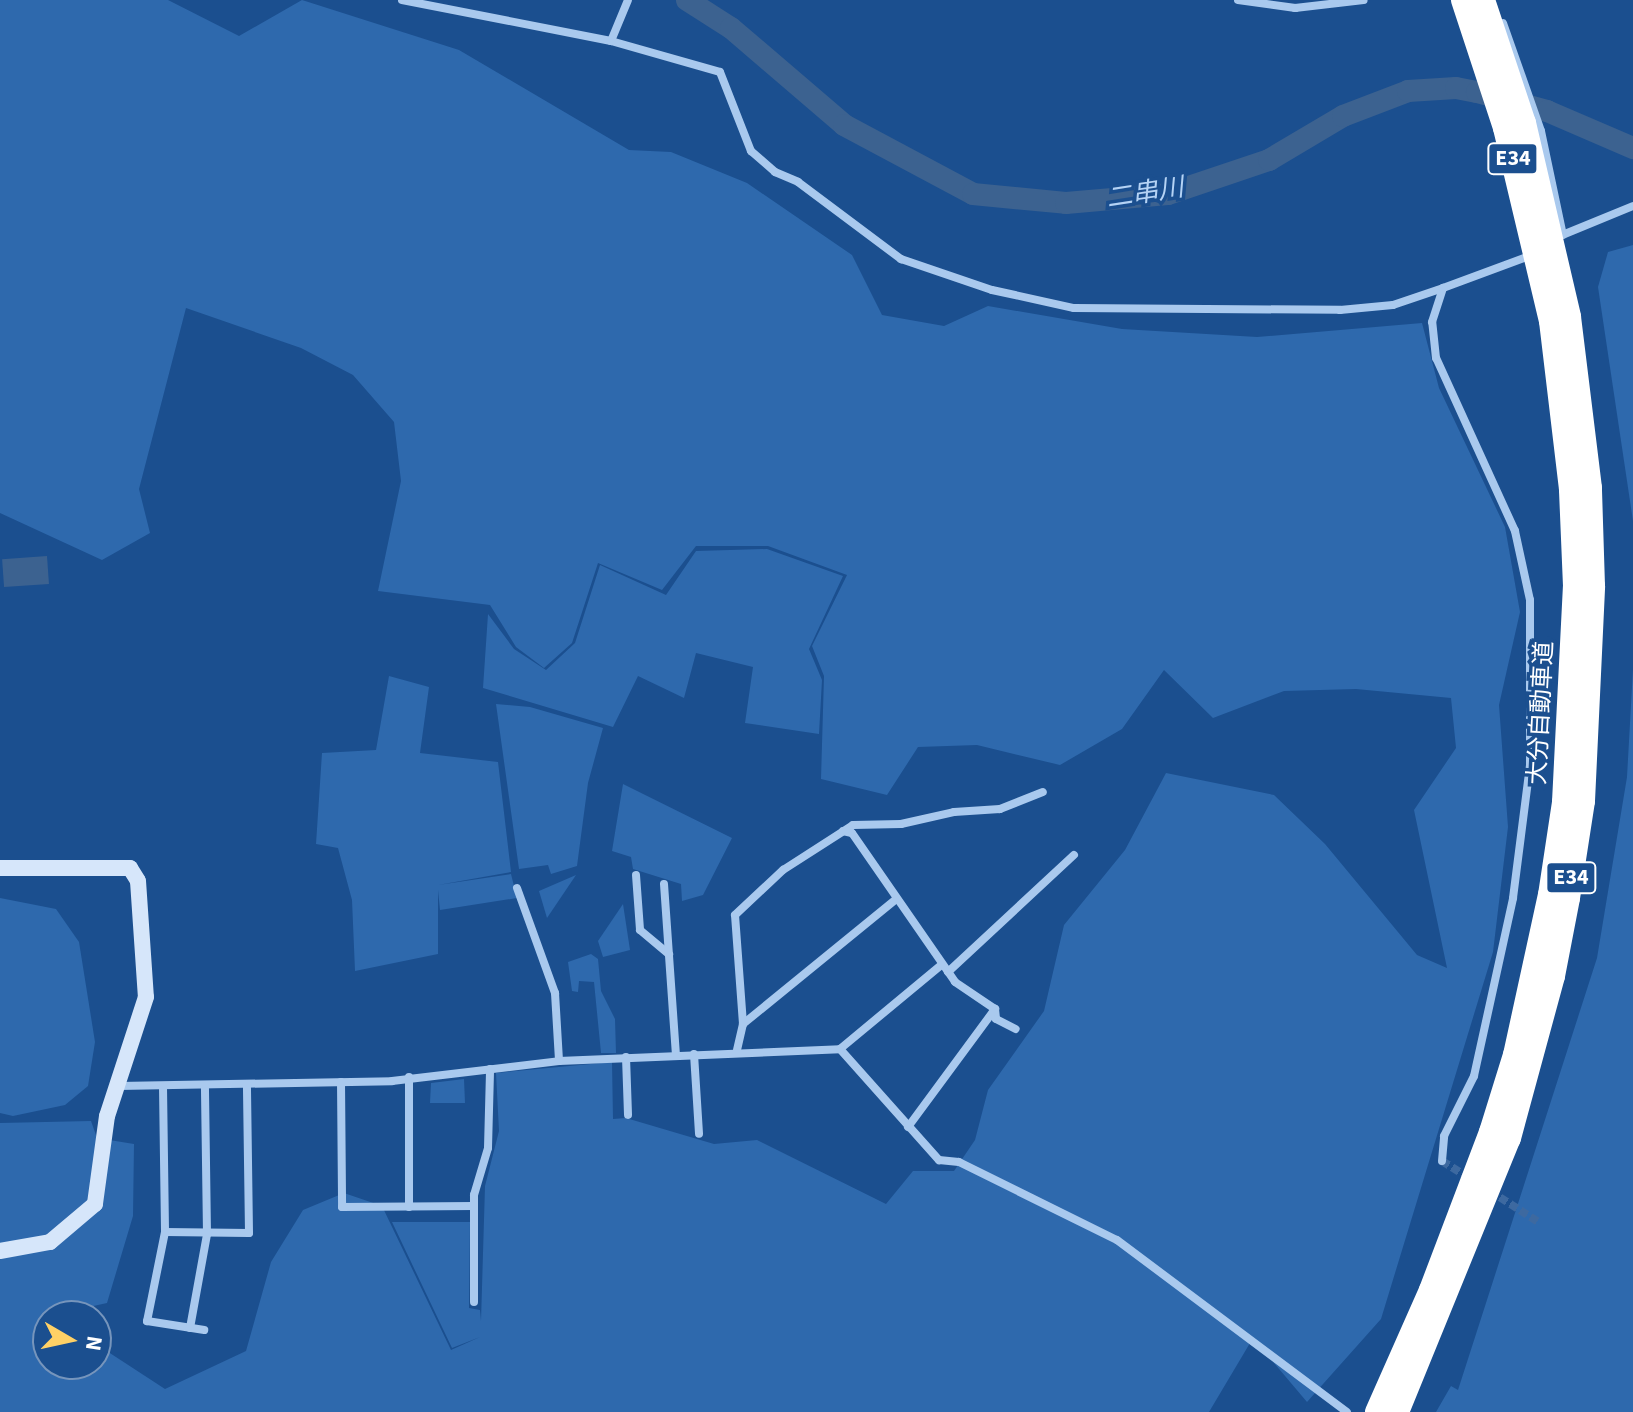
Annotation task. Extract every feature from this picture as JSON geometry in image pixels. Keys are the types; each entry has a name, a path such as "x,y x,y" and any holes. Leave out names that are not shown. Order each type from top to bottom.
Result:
{"highway":[{"name":"大分自動車道","path":"1377,1412 1437,1277 1491,1132 1515,1055 1550,895 1564,802 1575,586 1560,319 1505,128 1463,0"},
{"name":"大分自動車道","path":"1397,1412 1509,1138 1547,1004 1583,801 1593,586 1590,488 1524,123 1483,0"}],"street":[{"path":"402,0 611,41 720,72 751,151 775,172 798,182 901,259 992,290 1074,308 1340,310 1393,305 1527,257 1530,251 1563,235 1633,206"},
{"path":"611,41 628,0"},
{"path":"1238,0 1295,8 1364,0"},
{"path":"1494,0 1541,131 1563,235"},
{"path":"1442,1161 1444,1136 1474,1076 1513,898 1530,765 1530,614 1515,531 1436,358 1432,322 1443,288"},
{"path":"737,1050 743,1024 735,915 783,870 853,825 901,824 954,812 1000,809 1043,792"},
{"path":"842,831 852,833 944,969 995,1009 996,1019 1016,1029"},
{"path":"119,1086 341,1082 559,1061 737,1050 840,1049 944,969 1074,855"},
{"path":"0,868 122,865 130,868 138,881 146,997 107,1116 95,1204 50,1242 0,1251"},
{"path":"636,875 640,930 669,954"},
{"path":"664,884 676,1055"},
{"path":"517,888 555,993 559,1061"},
{"path":"743,1024 896,899"},
{"path":"908,1127 995,1009"},
{"path":"840,1049 939,1160 959,1162 1117,1240 1347,1412"},
{"path":"694,1054 699,1134"},
{"path":"626,1057 628,1115"},
{"path":"474,1302 474,1206 488,1148 490,1069"},
{"path":"409,1077 409,1207"},
{"path":"341,1082 342,1207 474,1206"},
{"path":"165,1232 249,1233 247,1084"},
{"path":"190,1328 207,1234 205,1086"},
{"path":"163,1087 165,1232 147,1321 204,1330"}],"shaded area":[{"path":"0,0 168,0 239,36 302,0 459,50 629,150 671,152 747,183 852,255 882,315 944,326 988,306 1122,329 1257,337 1422,323 1439,388 1505,527 1520,612 1499,705 1508,827 1493,952 1381,1319 1307,1402 1253,1338 1209,1412 0,1412 0,1123 91,1121 97,1138 134,1144 133,1216 108,1300 32,1300 32,1380 112,1380 112,1354 165,1389 246,1351 271,1262 303,1210 344,1193 382,1206 451,1350 480,1337 452,1348 392,1222 470,1222 469,1308 480,1310 481,1321 485,1186 499,1131 496,1073 612,1062 613,1119 626,1118 714,1144 757,1140 886,1204 913,1171 954,1171 975,1140 988,1090 1044,1011 1064,925 1125,850 1166,773 1274,795 1325,844 1417,955 1447,968 1414,810 1456,748 1451,698 1356,689 1284,691 1213,718 1164,670 1122,729 1060,765 977,745 918,747 887,795 821,779 824,676 812,646 847,575 768,546 696,546 662,590 598,563 572,643 544,668 516,647 490,605 378,591 401,481 394,422 353,375 301,348 186,308 139,489 150,533 102,560 0,513"},
{"path":"1633,245 1633,521 1598,287 1608,252"},
{"path":"767,549 843,576 809,649 822,680 819,734 745,723 753,667 696,653 684,698 638,676 613,727 483,688 488,614 514,649 546,670 575,643 600,565 666,595 696,551"},
{"path":"47,556 49,584 4,587 2,559"},
{"path":"1633,669 1633,1412 1436,1412 1451,1386 1458,1390 1597,958 1627,777"},
{"path":"389,676 429,687 420,753 498,762 511,872 438,885 511,874 517,898 440,910 438,890 438,954 355,971 352,900 338,848 316,844 322,753 376,750"},
{"path":"496,704 530,707 603,728 588,783 577,866 551,874 548,865 519,869"},
{"path":"623,784 732,838 703,895 682,901 681,884 633,869 631,857 612,851"},
{"path":"576,875 547,918 539,891"},
{"path":"0,898 56,909 79,942 95,1042 88,1086 65,1105 13,1116 0,1113"},
{"path":"623,904 630,950 603,957 598,941"},
{"path":"591,954 598,959 601,991 615,1019 616,1053 601,1053 594,982 579,981 578,992 572,991 568,962"},
{"path":"464,1079 465,1103 430,1103 431,1083"}],"waterway":[{"name":"二串川","path":"687,0 731,28 844,125 973,194 1066,203 1168,194 1269,160 1343,116 1408,91 1456,88 1477,92 1547,111 1633,148"}],"tunnel":[{"path":"1442,1161 1472,1180"},
{"path":"1490,1191 1540,1223"}]}
